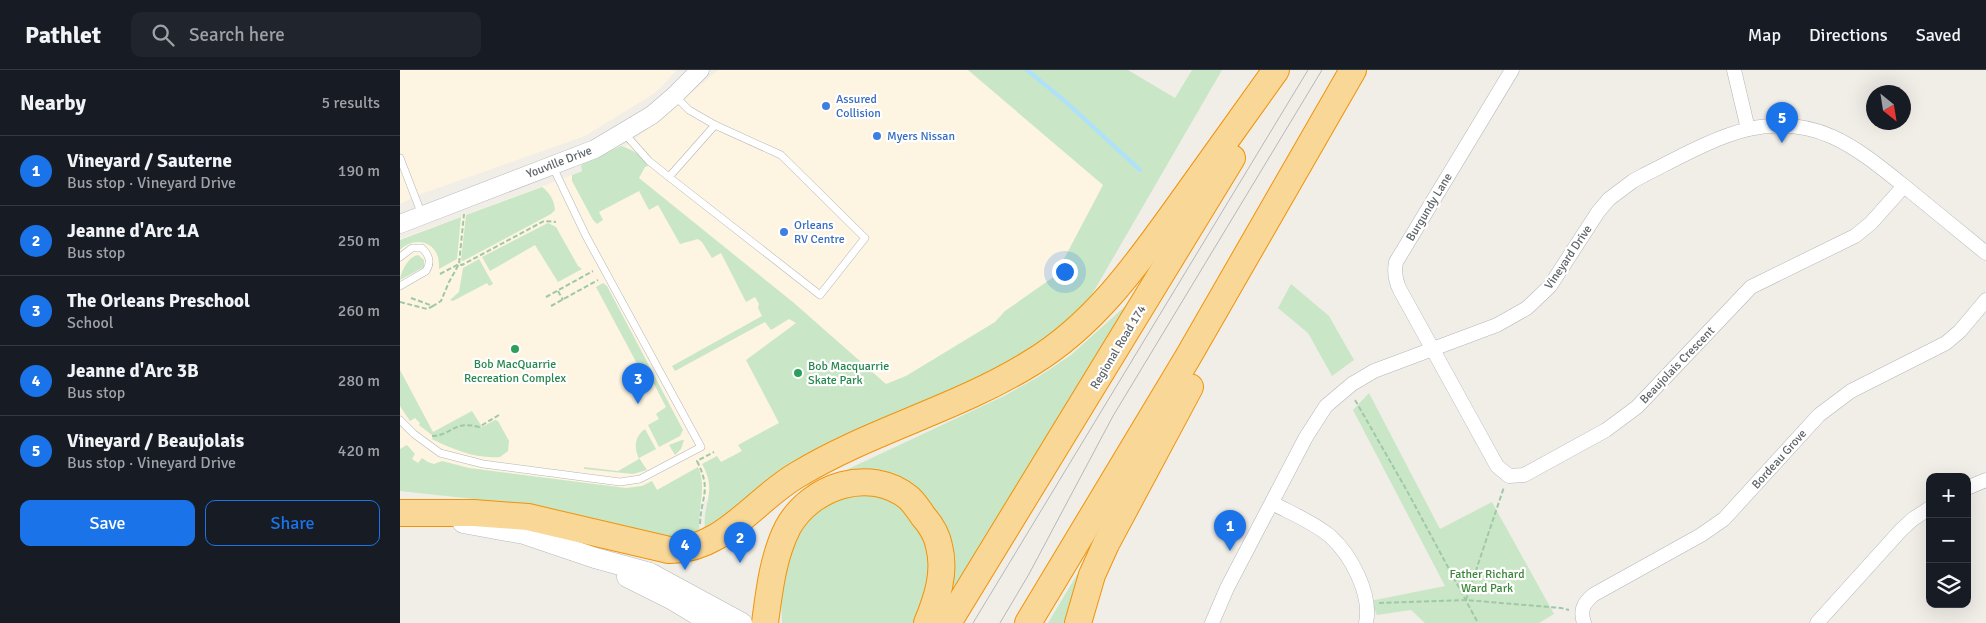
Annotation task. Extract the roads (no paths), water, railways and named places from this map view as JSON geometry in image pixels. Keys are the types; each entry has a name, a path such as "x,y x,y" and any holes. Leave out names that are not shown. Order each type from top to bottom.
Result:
{"highway":[{"path":"400,513 474,513 528,517 654,548 679,550 698,546 714,538 782,484 810,467 998,383 1033,362 1085,321 1136,265 1276,70"},
{"name":"Regional Road 174","path":"948,623 1286,70"},
{"path":"1031,619 1183,365 1353,70"},
{"path":"1078,623 1092,576 1106,544 1358,70"},
{"path":"748,623 760,568 772,531 779,517 806,482 860,444"},
{"path":"765,623 779,549 788,527 814,498 830,489 861,482 879,484 908,497 930,524 939,545 941,565 940,585 927,623"}],"main road":[{"path":"400,513 524,534 595,558 650,572 742,623"},
{"path":"595,558 711,623"}],"street":[{"name":"Youville Drive","path":"400,224 595,148 652,115 700,70"},
{"name":"Burgundy Lane","path":"1433,349 1396,283 1396,262 1512,70"},
{"path":"1734,70 1748,129"},
{"name":"Vineyard Drive","path":"1212,623 1223,596 1306,437 1326,406 1352,384 1374,371 1508,320 1537,300 1550,286 1598,212 1609,199 1633,181 1715,141 1748,129 1780,126 1808,128 1822,132 1848,143 1862,152 1986,253"},
{"name":"Beaujolais Crescent","path":"1433,349 1497,466 1509,476 1524,475 1606,430 1650,395 1751,286 1855,236 1872,223 1904,186"},
{"name":"Bordeau Grove","path":"1582,618 1584,603 1593,596 1701,535 1724,519 1819,414 1830,405 1863,384 1946,344 1960,331 1986,300"},
{"path":"1971,486 1986,480"},
{"path":"1272,503 1328,535 1338,545 1360,581 1367,604 1366,623"},
{"path":"1817,623 1901,530 1926,511"}],"lane":[{"path":"623,132 649,161 820,295 864,238 781,155 716,125 689,110 674,96"},
{"path":"669,177 716,125"},
{"path":"400,158 422,215"},
{"path":"400,420 414,434 440,453 483,464 620,482 640,479 701,447 586,236 552,165"},
{"path":"400,257 412,248 422,248 426,252 429,262 426,271 400,286"}],"waterway":[{"path":"1027,70 1066,102 1140,170"}],"tram line":[{"path":"973,623 1308,70"},
{"path":"1000,623 1029,574 1113,416 1322,70"}],"place":[{"name":"Assured Collision","path":"826,106"},
{"name":"Myers Nissan","path":"877,136"},
{"name":"Vineyard / Beaujolais","path":"1782,143"},
{"name":"Orleans RV Centre","path":"784,232"},
{"name":"Bob MacQuarrie Recreation Complex","path":"515,349"},
{"name":"Bob Macquarrie Skate Park","path":"798,373"},
{"name":"The Orleans Preschool","path":"638,404"},
{"name":"Vineyard / Sauterne","path":"1230,551"},
{"name":"Jeanne d'Arc 1A","path":"740,563"},
{"name":"Jeanne d'Arc 3B","path":"685,570"}],"park label":[{"name":"Father Richard Ward Park","path":"1487,581"}]}
